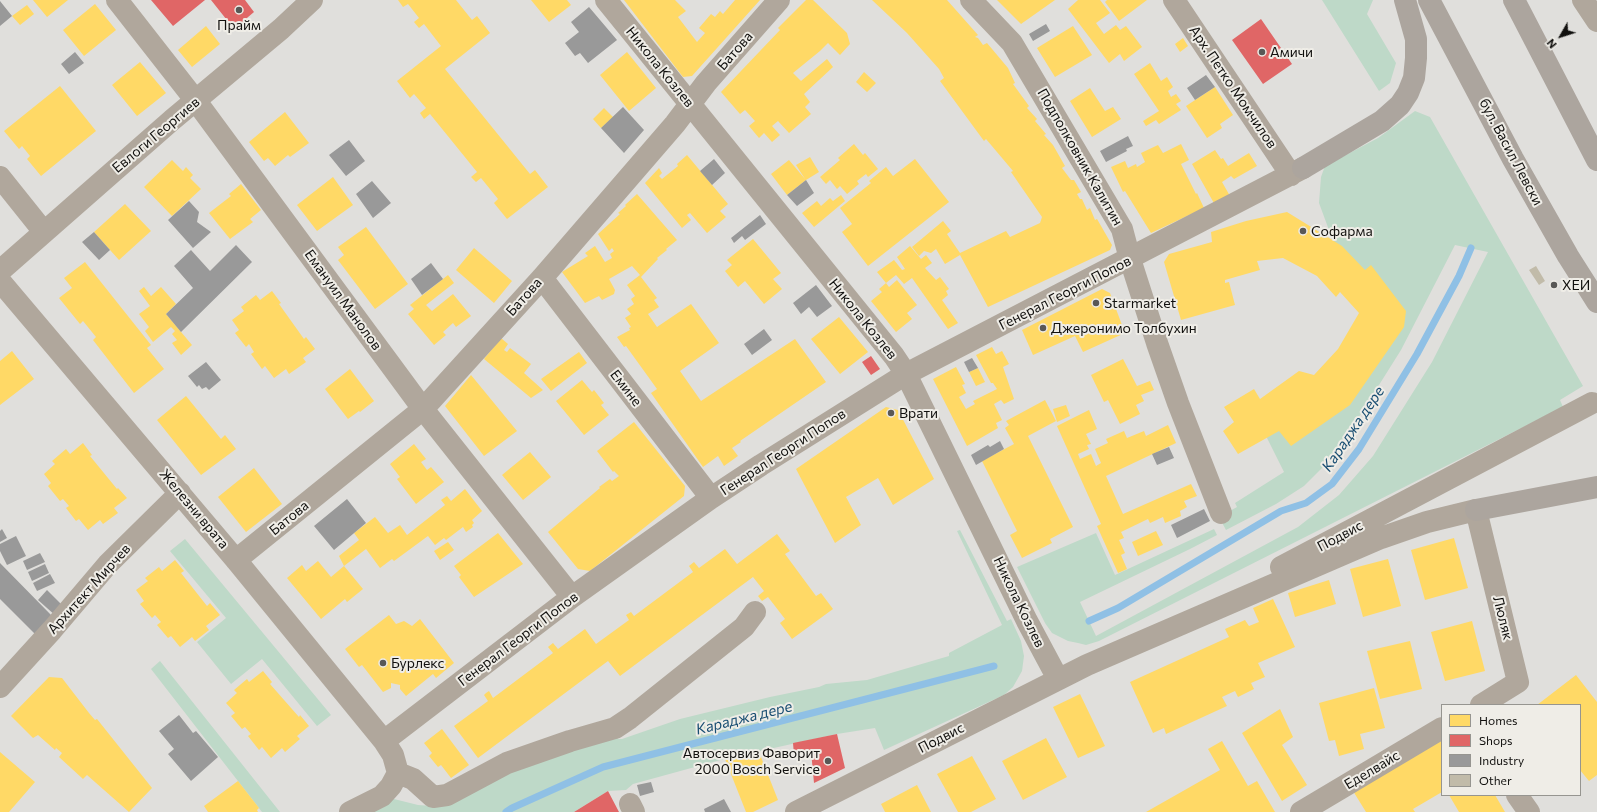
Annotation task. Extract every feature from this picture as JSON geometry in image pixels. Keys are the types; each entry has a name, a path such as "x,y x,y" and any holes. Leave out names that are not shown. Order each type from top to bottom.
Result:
{"highway":[{"path":"1297,172 1382,121 1400,105 1408,93 1414,78 1416,39 1405,0"},
{"name":"бул. Васил Левски","path":"1429,0 1513,159 1568,256 1597,302"},
{"path":"1514,0 1597,160"},
{"path":"1476,510 1597,487"}],"street":[{"name":"Емануил Манолов","path":"117,0 196,101 423,409 572,597"},
{"name":"Евлоги Георгиев","path":"0,271 281,29 312,0"},
{"name":"Никола Козлев","path":"606,0 894,356 906,374 1027,621 1053,670"},
{"name":"Батова","path":"236,560 423,409 542,278 675,124 690,104 779,0"},
{"name":"Подполковник Калитин","path":"971,0 1012,42 1122,229 1130,259 1178,404 1221,513"},
{"name":"Арх. Петко Момчилов","path":"1174,0 1297,172"},
{"path":"1583,0 1597,21"},
{"name":"Генерал Георги Попов","path":"384,741 572,597 711,498 906,374 1297,172"},
{"path":"0,178 44,232"},
{"name":"Емине","path":"542,278 711,498"},
{"name":"Железни врата","path":"0,281 236,560 384,741"},
{"name":"Подвис","path":"1087,665 1301,557 1592,403"},
{"name":"Архитект Мирчев","path":"0,687 52,630 108,564 180,493"},
{"name":"Подвис","path":"796,812 1053,670 1087,665 1380,538 1426,522 1476,510"},
{"name":"Люляк","path":"1476,510 1518,682 1483,704"},
{"path":"398,773 413,779 433,797 446,795 508,763 570,741 615,728 630,718 744,627 755,612"},
{"name":"Еделвайс","path":"1301,812 1330,805 1441,729"},
{"path":"350,812 382,796 392,786 398,773 393,755 384,741"},
{"path":"1518,796 1529,812"}],"green space":[{"path":"1322,0 1373,0 1367,14 1396,63 1390,83 1379,91"},
{"path":"1415,111 1430,117 1583,386 1560,400 1563,407 1099,641 1086,645 1068,641 1052,633 1045,623 1017,567 1096,533 1115,575 1214,529 1217,535 1080,602 1096,636 1298,527 1339,495 1373,456 1432,362 1488,252 1455,245 1401,350 1335,455 1304,486 1276,504 1226,530 1219,517 1237,507 1235,503 1284,472 1266,436 1327,380 1375,302 1336,249 1319,203 1321,177 1325,166 1378,138"},
{"path":"960,530 1007,621 1011,619 1021,641 1024,656 1022,671 1013,687 1004,695 884,750 875,728 837,734 724,759 633,784 626,790 608,791 574,812 350,812 382,796 418,805 432,806 488,773 615,728 618,739 622,739 680,719 770,697 819,687 826,684 867,680 949,656 949,653 1002,625 957,531"},
{"path":"185,539 331,715 317,726 262,659 231,684 197,642 226,618 170,551"},
{"path":"160,661 280,812 262,812 151,669"}],"building: Homes":[{"path":"33,0 68,0 47,17"},
{"path":"398,0 456,0 472,20 477,16 490,33 445,69 530,174 535,170 548,187 507,219 494,203 498,199 481,178 476,182 471,177 477,172 430,114 424,119 420,113 426,108 414,94 410,98 397,81 441,46 424,24 419,28 414,22 419,18 408,4 403,7"},
{"path":"531,0 567,0 571,5 549,22"},
{"path":"624,0 675,0 686,11 678,17 697,42 705,33 699,28 711,14 715,17 720,11 723,14 735,0 760,0 692,76 683,77"},
{"path":"806,0 813,0 847,33 850,44 840,55 828,43 793,73 801,81 827,59 833,67 804,94 810,102 805,107 811,114 789,133 778,121 772,126 780,135 772,142 764,133 759,138 749,126 755,121 745,110 740,114 721,92 780,30 778,28"},
{"path":"872,0 947,0 978,35 975,37 978,38 983,45 987,43 1008,68 1015,83 1013,84 1029,106 1027,108 1037,119 1035,121 1046,134 1044,135 1053,145 1065,166 1062,168 1071,180 1074,180 1081,192 1077,194 1080,199 1082,199 1087,210 1090,208 1095,220 1097,219 1112,245 1110,250 988,307 960,255 945,264 936,249 931,253 924,251 919,256 912,247 943,221 951,231 947,234 960,253 1006,231 1010,237 1040,223 1042,217 1011,172 1013,171 986,139 984,141 940,81 944,78 939,69 907,33"},
{"path":"997,0 1055,0 1021,24"},
{"path":"1078,0 1100,0 1110,13 1096,23 1104,34 1116,25 1120,30 1126,26 1142,47 1124,61 1120,54 1109,63 1068,9"},
{"path":"1107,0 1147,0 1119,21 1105,2"},
{"path":"95,4 116,30 84,56 63,30"},
{"path":"27,5 34,14 20,25 12,16"},
{"path":"206,26 220,44 192,67 178,50"},
{"path":"1073,26 1092,55 1055,77 1037,48"},
{"path":"1183,38 1188,46 1180,52 1175,44"},
{"path":"627,52 656,88 629,111 600,75"},
{"path":"140,62 166,93 137,116 112,85"},
{"path":"1150,63 1161,81 1167,77 1173,87 1168,91 1171,97 1176,94 1181,101 1176,104 1181,110 1159,124 1156,120 1146,126 1143,121 1159,111 1134,74"},
{"path":"864,72 876,83 867,92 856,82"},
{"path":"60,86 96,131 41,176 27,159 30,156 22,146 19,149 4,131"},
{"path":"1215,87 1233,115 1220,124 1222,128 1207,138 1186,106"},
{"path":"1090,88 1105,111 1113,107 1121,119 1092,137 1070,101"},
{"path":"604,108 613,117 601,128 593,119"},
{"path":"285,112 309,143 290,157 288,155 275,166 268,158 264,161 249,142"},
{"path":"854,144 863,155 865,153 878,169 868,177 866,174 857,181 859,184 847,194 840,186 837,189 830,180 826,184 820,177 840,160 838,158"},
{"path":"1181,144 1189,160 1181,164 1204,208 1151,233 1125,191 1123,192 1111,167 1125,161 1128,168 1136,164 1137,167 1145,162 1141,153 1158,145 1163,153"},
{"path":"1215,150 1228,166 1249,153 1257,166 1234,179 1231,176 1222,182 1230,196 1215,205 1192,164"},
{"path":"687,155 728,204 720,211 726,217 707,233 690,213 687,215 691,220 682,228 645,183 659,168 662,173 659,176 662,179 678,166 677,164"},
{"path":"810,157 819,172 787,195 771,174 789,160 805,179 796,165"},
{"path":"915,159 949,202 868,266 842,232 852,224 840,208 871,183 869,181 886,167 893,176"},
{"path":"172,160 183,171 186,167 193,175 190,178 201,189 172,216 144,187"},
{"path":"333,177 353,205 317,231 297,205"},
{"path":"241,184 261,210 250,219 253,222 230,239 209,213 231,196 229,194"},
{"path":"637,194 677,240 657,258 658,259 641,277 657,298 654,300 659,307 648,314 657,327 691,304 719,343 680,371 701,401 795,339 826,382 740,441 741,442 732,448 738,456 724,466 718,456 703,467 651,393 657,389 626,346 624,347 617,337 630,330 629,328 631,327 625,318 631,314 627,309 634,304 631,299 635,296 627,285 640,275 632,266 609,279 615,290 614,294 602,300 599,296 585,303 562,272 588,256 585,253 595,246 605,262 612,258 610,254 614,251 612,248 609,251 598,234 620,214 618,213"},
{"path":"841,195 845,201 814,227 802,213 817,201 821,206 830,198 833,201"},
{"path":"125,204 151,231 119,260 94,232"},
{"path":"1287,212 1342,246 1365,270 1371,265 1406,311 1404,327 1350,405 1291,446 1279,431 1238,454 1223,431 1234,422 1224,407 1254,389 1260,399 1299,371 1314,375 1338,349 1359,313 1340,292 1336,297 1317,276 1283,258 1257,261 1260,270 1225,280 1225,283 1229,282 1235,305 1181,320 1164,262 1169,254 1212,242 1211,232 1246,221"},
{"path":"366,227 408,284 375,309 338,260 344,255 338,247"},
{"path":"753,239 781,273 773,279 782,289 764,304 745,281 738,287 725,271 732,265 727,260"},
{"path":"910,246 921,259 926,255 932,263 925,268 936,280 940,277 949,289 946,291 948,295 942,300 958,323 948,329 912,278 904,284 896,275 886,283 877,272 894,260 902,270 905,269 897,257"},
{"path":"474,248 512,281 494,303 456,270"},
{"path":"85,262 151,345 147,348 164,369 134,393 93,340 96,337 83,321 80,324 59,298 72,288 64,278"},
{"path":"448,275 454,283 426,305 432,311 453,294 471,316 456,327 453,323 443,332 446,335 434,345 408,314 414,309 410,305"},
{"path":"897,280 917,305 907,313 912,319 896,332 871,301 882,292 879,289 886,283 889,287"},
{"path":"144,287 151,296 161,287 176,304 166,314 192,345 181,355 172,343 177,340 172,334 175,331 171,327 153,342 145,331 149,327 139,314 150,306 139,291"},
{"path":"1102,289 1110,293 1125,333 1083,352 1075,336 1033,355 1022,330"},
{"path":"272,291 281,303 279,304 304,339 306,337 315,349 303,358 306,362 289,374 286,369 274,378 265,366 262,369 251,354 254,352 249,344 246,347 235,333 239,330 232,320 244,311 241,307 256,295 260,300"},
{"path":"839,317 868,352 840,374 811,339"},
{"path":"501,338 508,344 504,350 507,352 510,348 531,364 524,373 543,390 531,398 484,359"},
{"path":"992,347 996,354 1002,351 1009,364 1003,367 1014,399 1004,404 1001,400 994,404 1002,420 996,423 998,428 967,446 933,379 956,367 965,384 962,385 966,393 959,397 966,409 975,404 973,401 997,389 993,383 991,383 976,355"},
{"path":"12,351 34,379 0,405 0,361"},
{"path":"579,352 587,363 551,391 541,379"},
{"path":"1123,359 1137,386 1150,381 1154,390 1141,395 1144,401 1136,405 1140,414 1120,424 1108,400 1104,402 1091,375"},
{"path":"978,368 985,382 976,386 969,372"},
{"path":"350,369 374,401 348,419 325,389"},
{"path":"471,375 517,431 484,456 445,406"},
{"path":"582,380 592,392 594,390 604,403 601,405 609,415 584,435 556,401"},
{"path":"186,396 221,439 225,435 236,449 201,475 157,420"},
{"path":"1045,400 1056,421 1028,436 1073,527 1050,539 1052,543 1022,558 1010,535 1017,531 982,461 1014,444 1005,428 1009,425 1006,421"},
{"path":"1066,405 1070,416 1057,422 1053,409"},
{"path":"886,407 898,410 934,479 893,505 878,478 846,497 861,525 835,543 796,469"},
{"path":"1089,410 1097,429 1086,434 1091,444 1087,445 1089,449 1078,454 1080,459 1091,454 1096,466 1101,463 1095,449 1108,443 1106,439 1124,431 1127,438 1144,431 1146,436 1168,425 1176,443 1106,476 1123,514 1191,484 1197,496 1184,501 1187,507 1180,511 1181,516 1165,523 1163,517 1150,523 1148,519 1121,532 1124,538 1119,540 1125,553 1121,555 1127,569 1118,573 1097,526 1101,524 1057,426"},
{"path":"634,422 685,486 684,496 590,571 578,569 548,532 600,488 599,487 610,479 612,481 619,476 614,471 613,472 597,451"},
{"path":"83,443 92,455 90,456 117,489 118,488 127,498 114,508 118,513 103,524 100,520 88,530 79,519 76,521 66,508 69,506 63,499 60,501 48,486 51,483 44,474 55,464 52,461 66,449 70,454"},
{"path":"414,444 426,459 421,462 427,470 431,467 444,482 416,504 397,479 400,477 390,464"},
{"path":"530,452 551,477 523,500 502,475"},
{"path":"254,468 282,504 246,532 218,497"},
{"path":"465,489 482,511 472,520 474,523 472,525 473,527 466,532 463,527 446,540 444,538 435,545 428,536 394,561 392,559 380,568 366,549 344,566 339,556 359,540 354,533 375,517 388,533 400,525 407,535 445,505 441,500 447,496 451,501"},
{"path":"1156,531 1163,545 1138,556 1132,542"},
{"path":"498,533 523,564 474,597 459,577 461,575 454,566"},
{"path":"777,534 790,551 785,554 816,596 821,593 833,609 792,639 780,623 785,619 768,597 762,601 758,596 764,591 753,577 620,676 608,661 478,758 454,726 488,701 484,695 486,693 489,691 493,698 553,653 548,647 553,643 558,649 585,629 596,644 629,620 626,615 631,612 634,616 693,572 689,566 694,562 699,568 725,549 737,564"},
{"path":"1454,538 1468,588 1425,600 1411,550"},
{"path":"448,542 454,550 440,560 434,551"},
{"path":"1388,559 1401,606 1363,617 1350,569"},
{"path":"175,560 184,571 181,573 207,606 210,603 220,615 206,626 209,630 195,641 192,637 180,647 171,636 168,638 157,625 161,622 155,615 152,618 140,604 144,601 136,590 148,581 145,578 159,567 162,571"},
{"path":"318,561 331,577 344,566 363,589 347,602 345,599 321,619 287,578 302,565 306,571"},
{"path":"1329,580 1336,604 1295,617 1288,593"},
{"path":"1273,599 1295,647 1258,663 1265,677 1251,683 1254,689 1238,697 1235,691 1222,697 1227,706 1166,734 1164,728 1153,733 1130,682 1229,637 1225,629 1245,620 1249,626 1259,622 1253,608"},
{"path":"389,615 396,624 404,621 412,626 420,619 454,663 436,678 433,674 406,696 400,689 400,685 391,683 391,688 383,692 362,665 359,667 345,649"},
{"path":"1472,621 1485,671 1445,681 1431,632"},
{"path":"1410,641 1422,689 1380,699 1367,651"},
{"path":"263,671 272,682 270,684 299,717 300,715 309,726 297,736 300,739 285,752 282,748 271,758 262,747 259,750 248,736 251,734 245,727 242,729 231,716 235,713 226,703 237,693 234,690 247,679 249,682"},
{"path":"1576,675 1597,702 1597,775 1589,781 1581,771 1581,704 1538,704"},
{"path":"49,677 62,678 89,713 95,720 97,719 152,788 129,812 87,775 83,779 59,757 62,753 56,748 55,750 38,735 33,738 11,716"},
{"path":"1374,688 1385,728 1360,734 1364,749 1339,756 1335,740 1329,741 1319,703"},
{"path":"1080,694 1105,746 1078,758 1053,707"},
{"path":"1280,709 1293,737 1282,745 1307,785 1282,801 1242,733"},
{"path":"442,729 469,765 451,778 441,765 438,767 429,756 432,753 424,743"},
{"path":"1441,737 1441,793 1413,809 1415,812 1366,812 1353,791"},
{"path":"1046,738 1067,777 1023,800 1002,761"},
{"path":"1222,741 1248,786 1257,781 1275,812 1146,812 1220,770 1208,749"},
{"path":"0,752 35,782 9,812 0,812"},
{"path":"759,752 778,800 753,812 746,812 725,759"},
{"path":"972,756 996,799 971,812 958,812 937,774"},
{"path":"238,781 259,808 257,810 258,812 208,812 204,806"},
{"path":"917,785 931,812 885,812 881,804"},
{"path":"1450,796 1496,796 1505,812 1459,812"}],"building: Shops":[{"path":"151,0 205,0 173,26"},
{"path":"211,0 245,0 254,12 234,29"},
{"name":"Амичи","path":"1261,19 1292,64 1263,84 1232,40"},
{"path":"871,356 880,369 871,375 862,362"},
{"name":"Автосервиз Фаворит 2000 Bosch Service","path":"837,734 845,768 814,783 811,751 794,755 793,743"},
{"path":"608,791 619,812 574,812"}],"building: Industry":[{"path":"0,1 12,16 0,26"},
{"path":"589,7 617,40 588,63 580,53 575,56 565,43 579,32 571,22"},
{"path":"1046,24 1050,31 1033,41 1029,34"},
{"path":"75,52 84,63 69,74 61,64"},
{"path":"1206,75 1215,87 1195,100 1187,88"},
{"path":"623,107 644,130 624,153 601,128"},
{"path":"1128,136 1133,146 1126,149 1127,151 1106,162 1100,151"},
{"path":"349,140 365,161 346,176 329,155"},
{"path":"714,159 725,173 712,185 700,171"},
{"path":"806,180 814,193 797,206 787,195"},
{"path":"372,181 391,203 373,218 356,194"},
{"path":"189,201 199,212 197,222 211,232 193,248 168,220"},
{"path":"760,215 766,224 745,240 742,236 734,243 731,238"},
{"path":"94,232 110,250 99,260 82,242"},
{"path":"236,245 252,262 181,332 166,314 193,288 174,266 191,250 210,271"},
{"path":"431,263 443,279 422,295 411,279"},
{"path":"816,285 832,306 817,317 809,307 801,314 793,303"},
{"path":"764,329 772,340 752,355 744,344"},
{"path":"972,358 978,368 969,372 964,362"},
{"path":"206,362 221,380 209,390 206,387 202,389 199,385 197,387 188,376"},
{"path":"1000,441 1004,449 976,465 971,455 988,445 990,447"},
{"path":"1169,447 1174,458 1157,465 1152,454"},
{"path":"347,499 366,523 334,550 314,526"},
{"path":"1204,509 1210,521 1177,538 1171,525"},
{"path":"2,529 7,538 0,542 0,531"},
{"path":"16,536 26,556 7,565 0,551 0,544"},
{"path":"40,553 45,562 27,570 23,561"},
{"path":"0,563 52,616 35,634 0,599"},
{"path":"45,564 49,573 32,581 28,572"},
{"path":"50,574 55,583 37,591 33,583"},
{"path":"47,590 64,607 56,616 38,600"},
{"path":"179,715 193,733 196,731 218,757 191,781 168,754 174,749 159,731"},
{"path":"651,782 654,792 640,796 637,785"},
{"path":"724,799 731,812 705,812 704,809"}],"building: Other":[{"path":"1536,266 1545,281 1539,285 1529,270"}],"waterway":[{"name":"Караджа дере","path":"1089,621 1118,608 1281,511 1306,503 1332,484 1359,449 1417,354 1459,276 1471,248"},
{"name":"Караджа дере","path":"506,812 603,767 994,666"}],"place":[{"name":"Прайм","path":"239,10"},
{"name":"Амичи","path":"1262,52"},
{"name":"Софарма","path":"1303,231"},
{"name":"ХЕИ","path":"1554,285"},
{"name":"Starmarket","path":"1096,303"},
{"name":"Джеронимо Толбухин","path":"1043,328"},
{"name":"Врати","path":"891,413"},
{"name":"Бурлекс","path":"383,663"},
{"name":"Автосервиз Фаворит 2000 Bosch Service","path":"828,761"}]}
